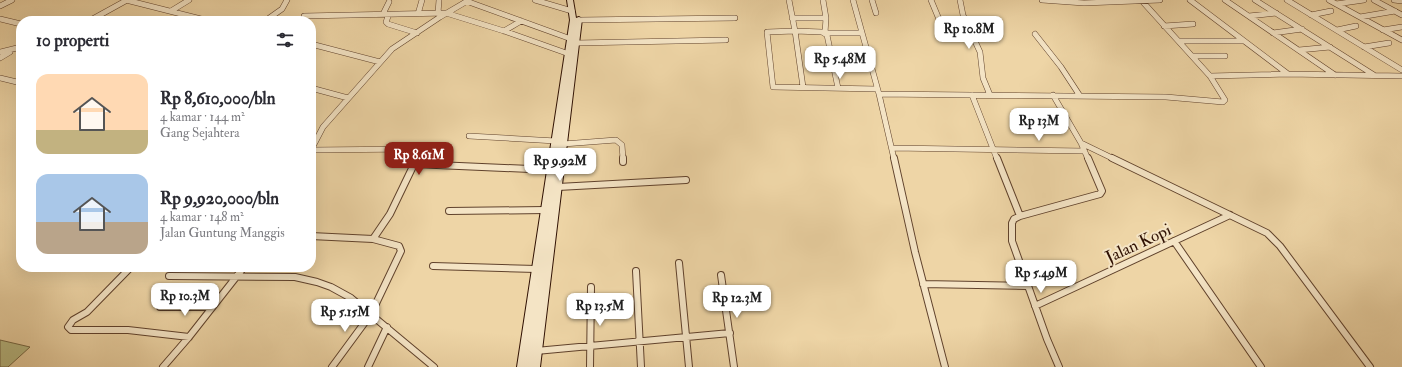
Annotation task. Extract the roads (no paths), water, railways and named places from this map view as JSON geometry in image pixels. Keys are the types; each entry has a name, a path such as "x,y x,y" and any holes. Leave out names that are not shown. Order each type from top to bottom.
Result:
{"street":[{"path":"0,6 12,0"},
{"path":"98,16 126,0 183,16"},
{"path":"171,12 189,0"},
{"path":"271,16 282,8 287,0"},
{"path":"418,14 422,0"},
{"path":"438,13 439,0"},
{"path":"535,0 572,11"},
{"path":"566,97 574,61 573,20 570,0"},
{"path":"522,367 558,187 560,142 566,97 568,54 574,41 579,20 576,0"},
{"path":"789,0 803,87"},
{"path":"822,0 826,18 825,33 838,88"},
{"path":"853,0 893,148 899,183 923,284 945,367"},
{"path":"872,0 876,13"},
{"path":"931,0 946,36"},
{"path":"960,0 963,15 980,52 983,78 990,95"},
{"path":"1042,0 1084,3 1160,0"},
{"path":"1190,0 1288,74"},
{"path":"1225,0 1335,75"},
{"path":"1255,0 1375,75"},
{"path":"1287,0 1402,70"},
{"path":"1329,0 1402,40"},
{"path":"1336,4 1364,0"},
{"path":"1374,0 1402,15"},
{"path":"1394,0 1402,2"},
{"path":"316,140 323,126 392,49 468,1 574,41 726,40"},
{"path":"862,32 825,33 795,31 766,33 772,86 775,88 838,88 972,95 1166,97 1223,102 1224,100 1210,76 1179,40 1164,26 1142,1"},
{"path":"389,2 386,22 388,24 417,33"},
{"path":"1311,15 1331,11"},
{"path":"1360,17 1395,11"},
{"path":"1249,16 1276,13"},
{"path":"304,16 446,14 568,54"},
{"path":"579,20 735,18"},
{"path":"792,18 826,18"},
{"path":"0,19 16,23"},
{"path":"504,32 521,21"},
{"path":"1164,26 1193,24"},
{"path":"1336,30 1356,26"},
{"path":"1384,30 1402,27"},
{"path":"1273,32 1302,30"},
{"path":"1035,34 1061,67 1080,96"},
{"path":"1179,40 1243,41"},
{"path":"1364,47 1389,43"},
{"path":"316,45 380,62"},
{"path":"1299,50 1330,47"},
{"path":"0,52 15,49"},
{"path":"0,58 15,49"},
{"path":"1193,56 1225,56"},
{"path":"1392,64 1402,62"},
{"path":"1210,76 1288,74 1402,76"},
{"path":"0,78 16,81"},
{"path":"316,89 348,98"},
{"path":"972,95 1020,216"},
{"path":"1053,95 1081,143 1102,191 1101,193 1020,216 1014,219 1012,223 1012,241 1027,286 1059,367"},
{"path":"469,136 560,142 616,140 622,144 623,162"},
{"path":"534,367 540,280 536,269 552,170 560,142"},
{"path":"1081,143 1267,233 1274,239 1370,367"},
{"path":"893,148 1084,151"},
{"path":"316,150 415,149 420,152 390,214 373,239"},
{"path":"414,164 552,170"},
{"path":"558,187 686,180"},
{"path":"449,211 546,210"},
{"name":"Jalan Kopi","path":"1035,306 1230,215"},
{"path":"316,236 373,239 401,248 372,314 332,367"},
{"path":"1174,241 1261,367"},
{"path":"679,263 690,367"},
{"path":"434,266 536,269"},
{"path":"636,271 641,367"},
{"path":"126,272 87,312 73,320 68,327 71,330 128,330 189,337"},
{"path":"163,367 240,272"},
{"path":"721,274 734,367"},
{"path":"169,276 295,277 314,281 340,291 372,314 434,367"},
{"path":"923,284 1027,286"},
{"path":"590,367 591,286"},
{"path":"160,307 212,308"},
{"path":"368,367 387,327"},
{"path":"536,351 730,333"}]}
